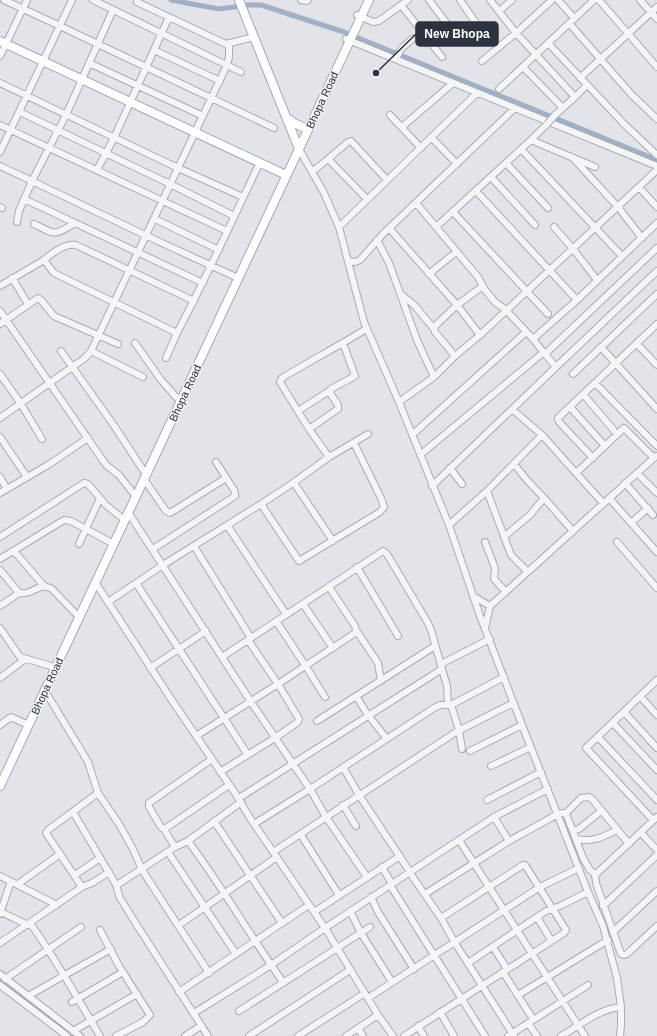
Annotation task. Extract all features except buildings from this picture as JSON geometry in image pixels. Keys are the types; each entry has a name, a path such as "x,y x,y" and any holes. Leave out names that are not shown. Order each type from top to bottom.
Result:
{"main road":[{"path":"239,0 298,147"},
{"name":"Bhopa Road","path":"359,15 364,0"},
{"name":"Bhopa Road","path":"298,147 305,128 349,35 359,15 369,0"},
{"name":"Bhopa Road","path":"0,786 45,691 110,542 133,493 144,474 349,35"},
{"path":"3,42 284,174"},
{"path":"286,117 305,128"},
{"name":"Bhopa Road","path":"0,775 51,666 95,582 128,512 177,398 236,277"}],"street":[{"path":"4,0 274,128"},
{"path":"0,56 3,42 27,0"},
{"path":"0,152 72,0"},
{"path":"93,0 241,72"},
{"path":"301,0 308,0"},
{"path":"359,15 376,22 408,0"},
{"path":"428,0 457,37"},
{"path":"460,0 478,26"},
{"path":"490,0 516,33 575,97"},
{"path":"499,11 512,0"},
{"path":"482,61 516,33 552,0"},
{"path":"558,0 574,18"},
{"path":"499,89 594,0"},
{"path":"599,0 657,67"},
{"path":"640,0 657,19"},
{"path":"137,2 228,44 254,37"},
{"path":"401,6 442,57"},
{"path":"580,78 657,7"},
{"path":"17,222 18,213 32,181 58,131 99,44 113,10"},
{"path":"97,170 114,138 169,17"},
{"path":"569,23 631,94 657,119"},
{"path":"349,35 477,93 657,166"},
{"path":"397,56 401,49 412,39"},
{"path":"548,43 625,125 657,155"},
{"path":"0,418 73,367 92,351 220,81 229,57 228,44"},
{"path":"154,50 220,81"},
{"path":"90,63 203,116"},
{"path":"523,67 563,108"},
{"path":"402,127 453,82"},
{"path":"0,83 114,138 243,197"},
{"path":"436,227 531,140 587,85"},
{"path":"339,227 477,93"},
{"path":"348,262 360,260 389,228 515,108"},
{"path":"652,114 657,109"},
{"path":"20,112 234,216"},
{"path":"390,115 420,148"},
{"path":"0,125 227,231"},
{"path":"431,137 457,164"},
{"path":"531,140 595,167"},
{"path":"312,172 351,141 387,180"},
{"path":"298,147 339,227 366,329 399,402 449,526 473,596 513,703 603,926 617,978 621,1025 620,1036"},
{"path":"521,149 622,256"},
{"path":"572,157 618,207 642,238"},
{"path":"328,159 367,199"},
{"path":"166,358 177,333 212,265 260,162"},
{"path":"506,163 548,208"},
{"path":"0,166 236,277"},
{"path":"399,402 434,377 657,170"},
{"path":"491,177 535,224"},
{"path":"639,187 657,207"},
{"path":"476,191 577,300"},
{"path":"24,199 203,283"},
{"path":"416,203 478,278 495,302 506,310 556,367"},
{"path":"453,212 548,314"},
{"path":"155,219 219,250"},
{"path":"34,224 56,233 75,223"},
{"path":"532,339 577,300 657,223"},
{"path":"554,227 597,280"},
{"path":"389,228 480,335"},
{"path":"377,240 387,258 417,340 434,377"},
{"path":"0,286 67,245 72,244 194,301"},
{"path":"420,455 544,353 657,248"},
{"path":"429,274 456,252"},
{"path":"44,260 54,273 177,333"},
{"path":"432,486 657,271"},
{"path":"12,278 28,304"},
{"path":"434,329 441,319 456,305 483,286"},
{"path":"401,294 415,306 455,356"},
{"path":"573,374 657,294"},
{"path":"0,324 36,298 40,298 54,316 118,344"},
{"path":"0,311 106,465 118,475 133,493"},
{"path":"593,458 558,420 558,417 595,384 657,324"},
{"path":"330,457 309,429 280,380 319,355 366,329"},
{"path":"412,435 526,332"},
{"path":"135,343 161,380 177,398"},
{"path":"298,411 355,376 343,343"},
{"path":"636,344 657,365"},
{"path":"601,347 657,409"},
{"path":"61,351 144,474 166,510 170,513 226,478"},
{"path":"92,351 143,377"},
{"path":"0,374 21,404 42,439"},
{"path":"595,384 657,446"},
{"path":"309,429 338,409 338,406 329,391"},
{"path":"583,394 617,434"},
{"path":"570,407 605,446"},
{"path":"513,410 542,435 603,503"},
{"path":"485,628 490,606 625,483 656,457 625,428 576,473"},
{"path":"108,602 163,565 294,483 330,457 368,434"},
{"path":"449,526 487,491 542,435"},
{"path":"0,436 27,477"},
{"path":"0,493 88,438"},
{"path":"260,504 299,561 380,512 384,507 384,504 354,443"},
{"path":"153,549 235,496 235,493 216,462"},
{"path":"514,464 573,531"},
{"path":"450,468 462,484"},
{"path":"637,473 657,493"},
{"path":"0,477 7,489"},
{"path":"0,537 84,483 88,484 114,513 122,518"},
{"path":"294,483 333,541"},
{"path":"625,483 653,514"},
{"path":"487,491 512,557 528,572"},
{"path":"79,544 100,498"},
{"path":"505,536 530,515 544,498"},
{"path":"609,498 657,552"},
{"path":"632,523 648,508"},
{"path":"128,512 251,702 310,789 326,817 367,877"},
{"path":"0,559 64,520 71,521 110,542"},
{"path":"227,525 286,614"},
{"path":"485,542 495,568 494,579 506,592"},
{"path":"617,542 657,588"},
{"path":"194,546 249,639 299,719 298,722 275,738 220,772"},
{"path":"14,550 44,586 52,589 78,615"},
{"path":"222,657 381,551 385,552 428,624 447,686 449,705 459,730 462,749"},
{"path":"357,568 398,636"},
{"path":"0,570 19,593 25,594 44,586"},
{"path":"95,582 150,668 325,928 378,1015 393,1036"},
{"path":"136,583 248,755"},
{"path":"329,587 378,663 381,680"},
{"path":"0,606 19,593"},
{"path":"473,596 490,606"},
{"path":"303,604 333,648"},
{"path":"276,621 306,665 325,697"},
{"path":"0,628 17,654 51,666"},
{"path":"196,736 225,719 350,637 356,630"},
{"path":"150,668 206,631"},
{"path":"116,885 119,885 175,847 188,841 240,800 292,764 441,666 490,639"},
{"path":"317,721 435,646"},
{"path":"0,678 25,658"},
{"path":"254,824 438,706 459,702 504,677"},
{"path":"595,875 655,819 586,750 586,747 657,680"},
{"path":"45,691 88,762 98,793 119,824 133,849 142,870 209,973"},
{"path":"356,696 368,715 387,739"},
{"path":"640,696 656,712"},
{"path":"179,925 250,876 301,835 343,805 459,730 513,703"},
{"path":"624,712 657,748"},
{"path":"0,725 11,717 24,724"},
{"path":"613,723 657,770"},
{"path":"470,750 522,725"},
{"path":"598,737 657,800"},
{"path":"491,766 531,747"},
{"path":"175,847 164,829 160,827 149,807 149,803 212,759"},
{"path":"343,767 412,876 441,918 511,1035 588,985"},
{"path":"487,800 541,772"},
{"path":"164,829 229,785"},
{"path":"194,1013 271,965 371,897 459,840 494,818 548,789"},
{"path":"82,887 46,834 46,831 98,793"},
{"path":"425,894 509,841 558,814 565,814 584,797 591,798 629,844"},
{"path":"343,805 356,826"},
{"path":"573,831 580,828 601,811"},
{"path":"73,812 109,872 116,885 120,898 208,1036"},
{"path":"565,814 586,864 595,875 603,906 614,932 619,952 624,955 627,954 657,926"},
{"path":"494,818 509,841"},
{"path":"214,821 282,923"},
{"path":"576,839 596,839 617,830"},
{"path":"641,833 657,850"},
{"path":"301,835 339,895"},
{"path":"459,840 585,1036"},
{"path":"188,841 210,870 224,894 283,982"},
{"path":"168,852 236,954"},
{"path":"18,884 60,854"},
{"path":"603,906 657,855"},
{"path":"314,912 400,856"},
{"path":"75,875 100,858"},
{"path":"404,1036 564,933 566,930 540,887 524,865 441,918"},
{"path":"382,867 485,1036"},
{"path":"298,1036 414,969 540,887 579,868"},
{"path":"0,943 82,887 92,883 109,872"},
{"path":"0,876 56,905"},
{"path":"12,881 0,913 29,924 48,949 100,1036"},
{"path":"614,932 657,891"},
{"path":"468,963 537,917 588,892"},
{"path":"371,897 378,912 414,969"},
{"path":"179,992 309,905"},
{"path":"350,911 361,933 392,982"},
{"path":"537,917 551,940"},
{"path":"80,1036 3,977 81,927"},
{"path":"239,1011 370,927"},
{"path":"100,930 123,972 149,1014 149,1017 116,1036"},
{"path":"518,995 608,940"},
{"path":"493,947 531,1021 537,1036"},
{"path":"28,996 111,949"},
{"path":"249,1036 350,970"},
{"path":"72,1002 123,972"},
{"path":"0,984 67,1036"},
{"path":"73,1032 137,994"},
{"path":"562,1036 604,1010 620,1007"},
{"path":"440,1012 454,1036"},
{"path":"346,1036 378,1015"},
{"path":"185,1036 201,1026"},
{"path":"418,1026 424,1036"},
{"path":"358,1028 364,1036"}],"waterway":[{"path":"171,0 219,9 248,5 261,5 344,32 657,160"},
{"path":"0,980 74,1036"}],"place":[{"name":"New Bhopa","path":"376,73"}]}
